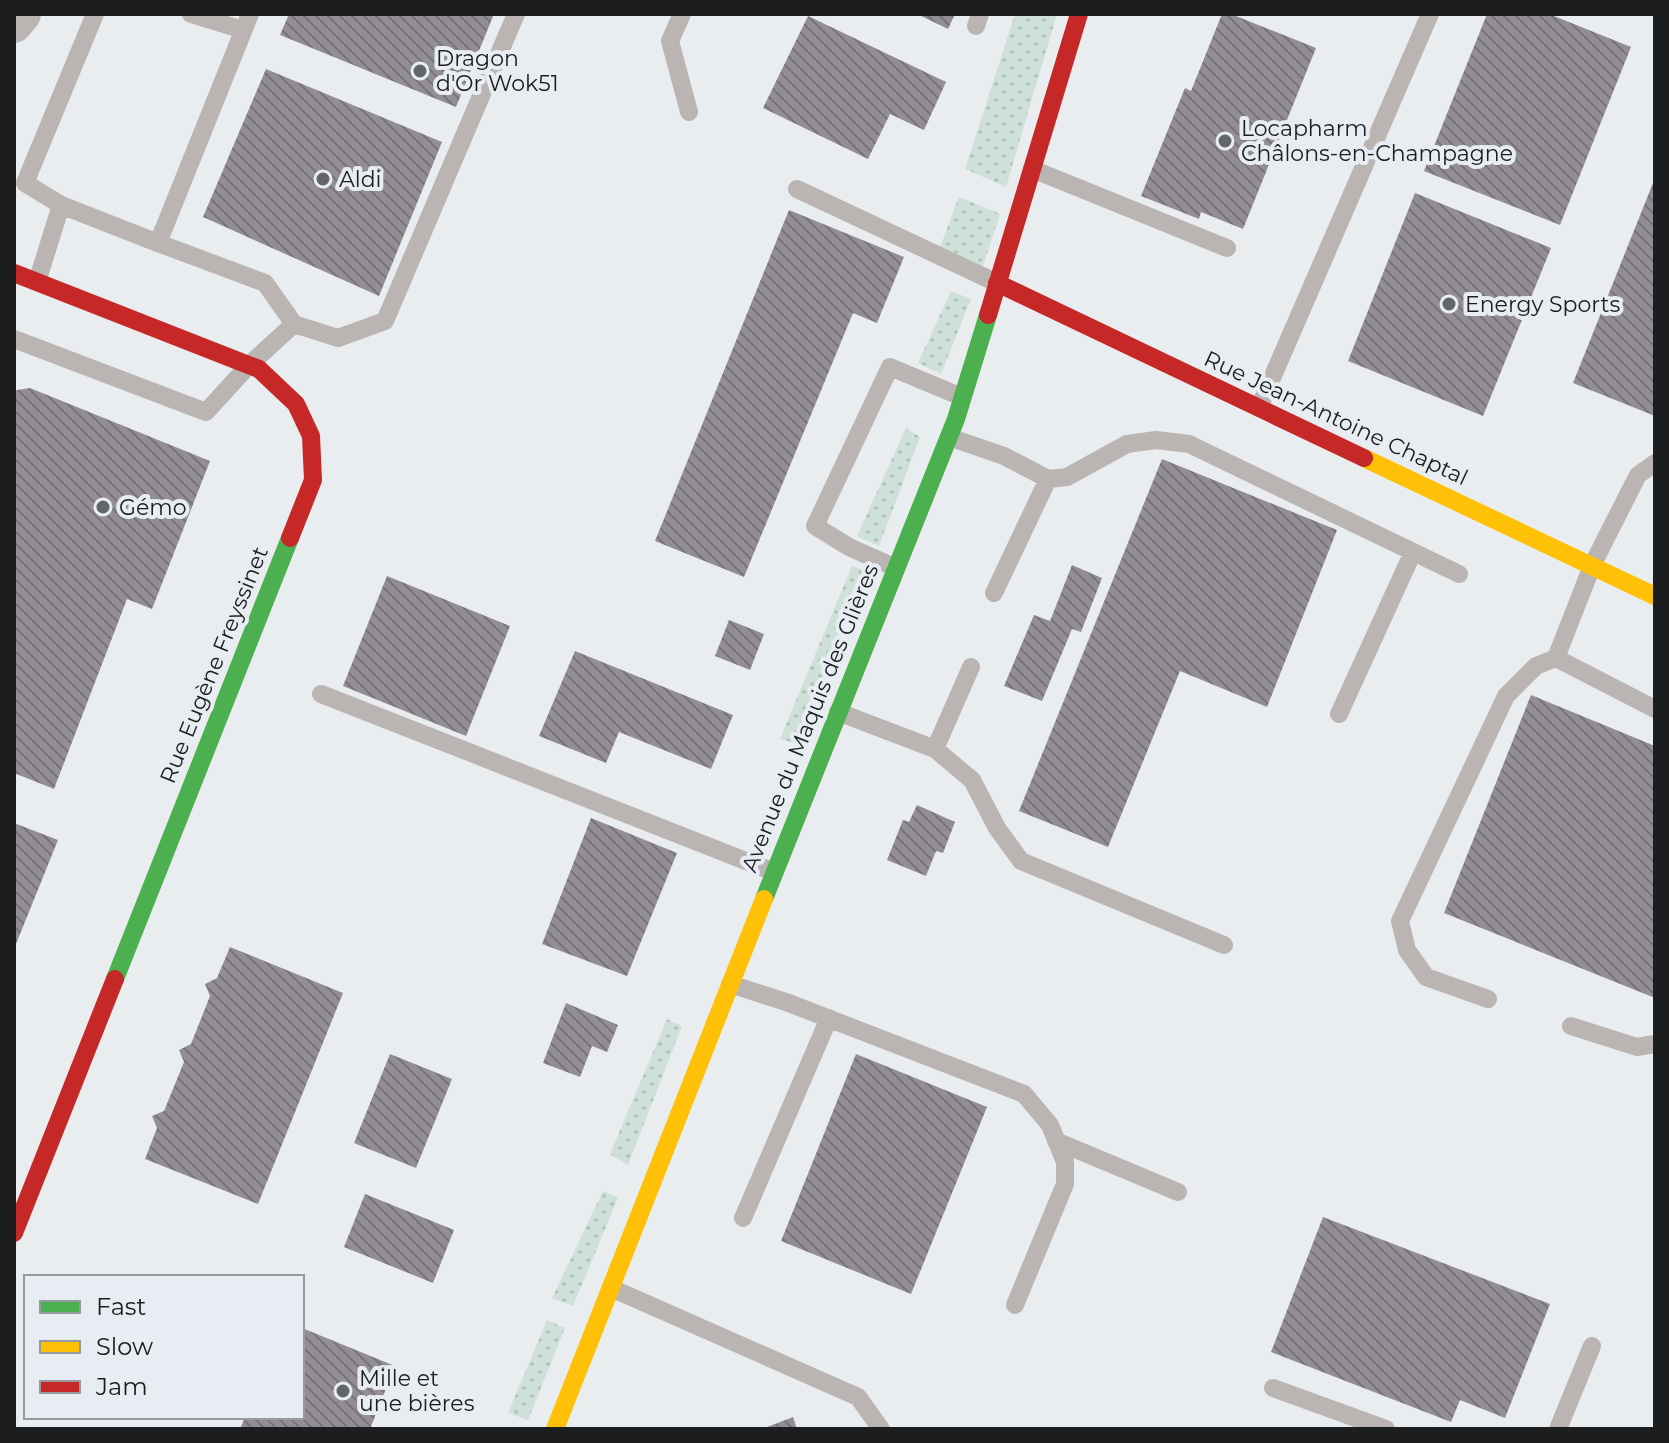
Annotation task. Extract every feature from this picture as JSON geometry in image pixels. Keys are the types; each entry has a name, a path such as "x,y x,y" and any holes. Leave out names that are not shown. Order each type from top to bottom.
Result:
{"street":[{"path":"14,25 23,14"},
{"name":"Avenue du Maquis des Glières","path":"555,1429 949,437 1079,14"},
{"name":"Rue Eugène Freyssinet","path":"14,273 259,369 296,404 311,436 313,480 14,1233"},
{"name":"Rue Jean-Antoine Chaptal","path":"997,283 1655,596"}],"lane":[{"path":"95,14 25,183 61,205 265,283 294,324 338,338 385,321 516,14"},
{"path":"158,243 247,22 191,14"},
{"path":"682,14 670,41 689,112"},
{"path":"1259,408 1430,14"},
{"path":"1032,169 1227,248"},
{"path":"797,189 997,283"},
{"path":"37,282 61,205"},
{"path":"14,339 206,412 249,365 294,324"},
{"path":"896,568 849,547 815,526 890,367 962,397"},
{"path":"949,437 1004,456 1048,479 1067,477 1127,444 1156,440 1189,444 1459,574"},
{"path":"1488,999 1426,977 1407,950 1400,921 1506,696 1536,666 1556,658 1592,566 1638,475 1655,463"},
{"path":"994,593 1048,479"},
{"path":"1339,714 1413,552"},
{"path":"1556,658 1655,709"},
{"path":"935,749 971,667"},
{"path":"321,694 774,872"},
{"path":"838,712 935,749 972,780 997,828 1021,861 1224,945"},
{"path":"730,984 829,1018 1024,1094 1050,1125 1065,1162 1065,1184 1015,1305"},
{"path":"743,1218 829,1018"},
{"path":"1571,1026 1637,1047 1655,1044"},
{"path":"1056,1141 1178,1192"},
{"path":"611,1288 858,1397 881,1429"},
{"path":"1558,1429 1592,1346"},
{"path":"1273,1388 1386,1429"}],"shaded area":[{"path":"1015,14 1057,14 1006,187 965,169"},
{"path":"959,197 1000,214 982,269 939,250"},
{"path":"951,291 971,299 941,374 918,363"},
{"path":"906,428 920,437 879,546 857,536"},
{"path":"852,566 866,572 798,744 780,739"},
{"path":"667,1019 682,1026 628,1165 610,1154"},
{"path":"603,1191 618,1198 573,1306 552,1298"},
{"path":"547,1320 565,1328 528,1420 508,1413"}],"building":[{"name":"Dragon d'Or Wok51","path":"289,14 494,14 456,107 280,35"},
{"path":"917,14 955,14 948,29"},
{"name":"Locapharm Châlons-en-Champagne","path":"1222,14 1231,14 1316,48 1243,229 1201,212 1199,219 1141,196 1185,88 1191,91"},
{"path":"1487,14 1549,14 1631,47 1560,225 1424,171"},
{"path":"808,16 946,82 924,130 890,114 868,159 763,108"},
{"name":"Aldi","path":"266,69 442,142 379,296 203,217"},
{"path":"1655,178 1655,416 1573,383"},
{"name":"Energy Sports","path":"1415,193 1551,248 1483,416 1348,361"},
{"path":"789,210 904,257 877,323 853,313 744,577 655,541"},
{"name":"Gémo","path":"30,388 210,461 152,609 127,599 54,789 14,773 14,392"},
{"path":"1162,459 1337,530 1267,707 1180,671 1108,847 1019,811"},
{"path":"1072,565 1102,578 1081,632 1072,629 1042,701 1004,686 1034,615 1050,621"},
{"path":"387,576 510,626 466,736 343,686"},
{"path":"729,620 764,634 750,670 715,656"},
{"path":"575,651 733,715 711,769 619,732 606,763 539,736"},
{"path":"1531,695 1655,746 1655,998 1444,913"},
{"path":"917,805 955,822 943,853 936,851 926,876 887,860 903,820 909,822"},
{"path":"591,818 677,853 627,976 542,944"},
{"path":"14,823 58,840 14,949"},
{"path":"230,947 343,993 258,1204 145,1159 157,1128 152,1116 164,1111 184,1062 179,1050 191,1044 210,996 205,984 217,978"},
{"path":"566,1003 618,1025 607,1052 592,1046 580,1077 543,1063"},
{"path":"390,1054 452,1079 416,1168 354,1143"},
{"path":"856,1054 987,1107 911,1294 781,1241"},
{"path":"365,1194 454,1230 433,1283 344,1247"},
{"path":"1323,1217 1550,1304 1505,1418 1460,1400 1451,1422 1271,1352"},
{"name":"Mille et une bières","path":"304,1329 395,1366 370,1429 240,1429 244,1419 304,1419"},
{"path":"793,1417 797,1429 762,1429"}],"traffic: fast":[{"path":"764,899 956,419 988,315"},
{"path":"115,979 290,538"}],"traffic: slow":[{"path":"1364,458 1655,596"},
{"path":"555,1429 764,899"}],"traffic: jam":[{"path":"988,315 1079,14"},
{"path":"14,273 259,369 296,404 311,436 313,480 290,538"},
{"path":"997,283 1364,458"},
{"path":"14,1233 115,979"}],"place":[{"name":"Dragon d'Or Wok51","path":"420,71"},
{"name":"Locapharm Châlons-en-Champagne","path":"1225,141"},
{"name":"Aldi","path":"323,179"},
{"name":"Energy Sports","path":"1449,304"},
{"name":"Gémo","path":"103,507"},
{"name":"Mille et une bières","path":"343,1391"}]}
